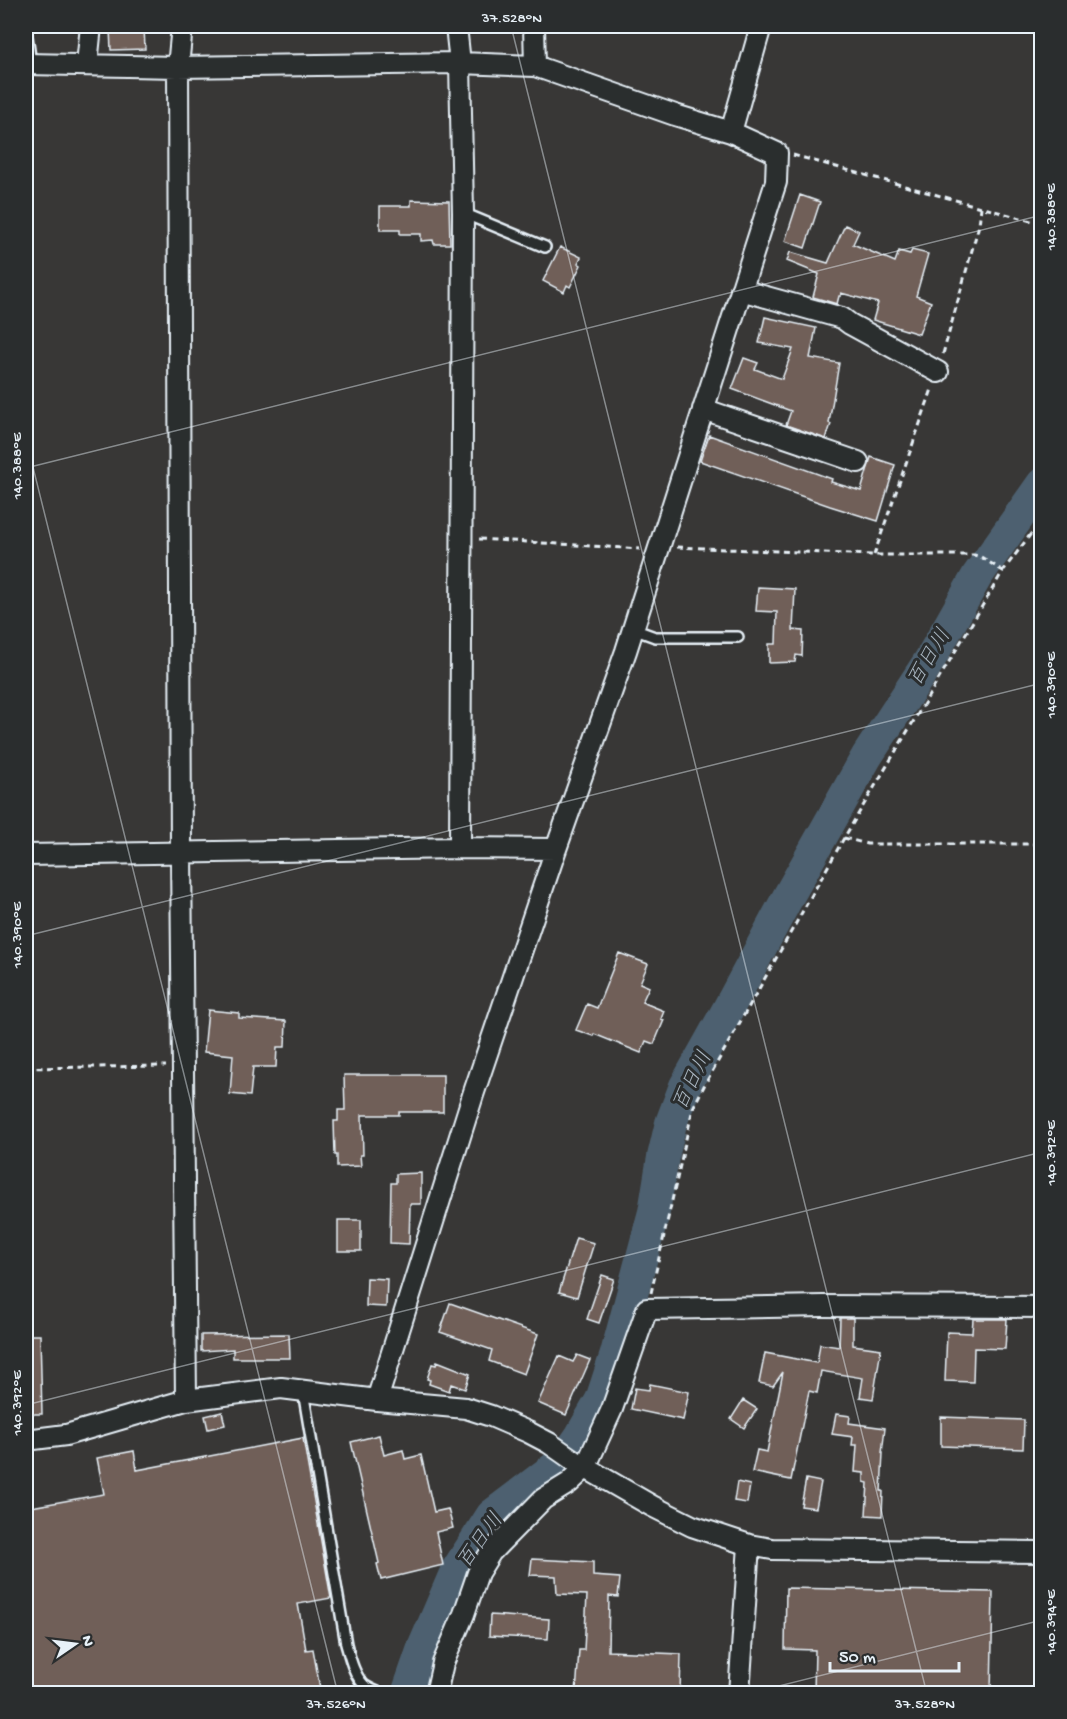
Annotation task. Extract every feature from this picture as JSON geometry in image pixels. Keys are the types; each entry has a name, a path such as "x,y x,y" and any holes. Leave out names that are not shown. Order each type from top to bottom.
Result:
{"street":[{"path":"87,64 91,26"},
{"path":"182,26 178,67 186,1400"},
{"path":"456,26 460,63 463,213 460,848"},
{"path":"534,26 535,66"},
{"path":"731,132 761,26"},
{"path":"28,64 178,67 460,63 535,66 731,132 777,153 776,182 633,629 473,1095 377,1400"},
{"path":"741,290 842,318 938,372"},
{"path":"703,409 858,462"},
{"path":"26,855 460,848 556,849"},
{"path":"435,1694 443,1663 478,1574 491,1552 543,1499 569,1484 582,1466 612,1409 647,1309 823,1306 1041,1307"},
{"path":"26,1440 66,1435 186,1400 281,1388 466,1408 491,1416 549,1443 582,1466 692,1526 748,1545 772,1550 1041,1552"},
{"path":"739,1694 748,1545"}],"lane":[{"path":"26,29 28,64"},
{"path":"463,213 545,247"},
{"path":"633,629 655,637 738,637"},
{"path":"302,1390 350,1660 365,1690 382,1694"}],"path":[{"path":"777,153 797,155 1041,224"},
{"path":"647,1309 693,1108 844,838 1004,571 1041,519"},
{"path":"461,538 641,549 659,546 874,555 974,555 1004,571"},
{"path":"844,838 867,844 1041,843"},
{"path":"26,1068 183,1066"}],"building":[{"path":"144,28 145,49 111,50 110,29"},
{"path":"800,195 820,202 805,248 785,241"},
{"path":"411,200 449,201 450,244 434,244 433,240 421,241 421,234 400,234 400,230 380,230 380,206 411,206"},
{"path":"845,225 859,231 853,244 895,262 899,251 910,254 912,250 928,254 916,296 931,302 919,334 873,320 878,303 841,293 837,304 813,297 819,274 787,261 790,252 828,263"},
{"path":"560,247 581,257 578,263 581,265 570,287 567,285 564,292 543,281"},
{"path":"765,317 816,328 810,358 839,363 829,423 831,424 826,439 786,425 791,411 732,389 744,358 758,363 755,369 782,379 793,349 759,343"},
{"path":"709,435 832,479 831,482 861,491 871,457 895,465 878,521 700,461"},
{"path":"758,587 795,589 793,630 803,631 802,656 796,655 795,662 769,663 769,644 776,644 777,612 756,611"},
{"path":"619,953 648,964 640,983 649,987 642,1002 664,1011 661,1019 664,1020 654,1044 646,1041 641,1053 594,1034 593,1036 576,1030 587,1004 597,1008"},
{"path":"208,1010 239,1013 239,1018 286,1021 285,1047 277,1047 276,1067 253,1067 250,1096 230,1094 233,1055 204,1052"},
{"path":"344,1075 443,1075 443,1112 362,1115 361,1166 337,1167 334,1121 338,1121 338,1110 345,1110"},
{"path":"421,1173 421,1204 410,1204 409,1244 390,1243 391,1183 396,1183 396,1174"},
{"path":"338,1220 361,1220 361,1251 338,1251"},
{"path":"576,1238 594,1243 577,1297 559,1292"},
{"path":"602,1275 614,1279 599,1323 587,1319"},
{"path":"367,1278 387,1279 386,1307 366,1306"},
{"path":"450,1303 538,1334 524,1374 489,1361 492,1350 440,1332"},
{"path":"840,1318 853,1318 853,1345 881,1349 873,1399 860,1397 863,1378 821,1371 817,1393 809,1391 791,1480 752,1472 757,1450 767,1452 783,1372 773,1386 759,1383 765,1353 817,1363 820,1344 839,1347"},
{"path":"973,1319 1007,1319 1005,1349 974,1348 973,1382 945,1381 947,1332 972,1333"},
{"path":"289,1334 290,1358 233,1358 233,1349 201,1351 201,1335"},
{"path":"26,1335 40,1335 42,1414 26,1414"},
{"path":"577,1355 590,1360 566,1415 538,1403 559,1356 573,1362"},
{"path":"437,1361 470,1374 465,1389 451,1384 449,1391 429,1384 430,1380 427,1379 432,1364 436,1365"},
{"path":"650,1384 689,1392 683,1420 631,1409 635,1388 649,1390"},
{"path":"743,1400 757,1409 744,1428 731,1419"},
{"path":"222,1412 225,1425 208,1429 205,1416"},
{"path":"836,1414 850,1416 849,1423 885,1428 882,1453 882,1516 866,1515 868,1483 864,1482 864,1473 855,1472 857,1445 852,1445 853,1437 832,1434"},
{"path":"941,1417 1024,1420 1023,1449 941,1446"},
{"path":"379,1435 384,1455 403,1450 405,1459 421,1455 434,1512 448,1509 453,1528 436,1532 443,1565 381,1580 351,1442"},
{"path":"303,1438 331,1598 298,1604 306,1650 313,1649 321,1694 32,1694 26,1656 26,1508 104,1494 97,1458 134,1451 137,1470"},
{"path":"806,1479 821,1482 816,1508 801,1506"},
{"path":"737,1482 750,1485 747,1503 734,1501"},
{"path":"532,1559 593,1562 593,1576 620,1578 618,1597 609,1596 608,1651 681,1654 680,1694 576,1694 579,1650 584,1650 587,1595 557,1594 556,1576 530,1575"},
{"path":"786,1588 993,1592 991,1694 814,1694 815,1650 785,1649"},
{"path":"490,1615 549,1619 548,1639 489,1636"}],"waterway":[{"name":"百日川","path":"407,1694 423,1648 456,1571 492,1515 563,1461 601,1400 616,1354 654,1212 671,1123 685,1086 867,756 929,661 977,576 1042,484"}]}
